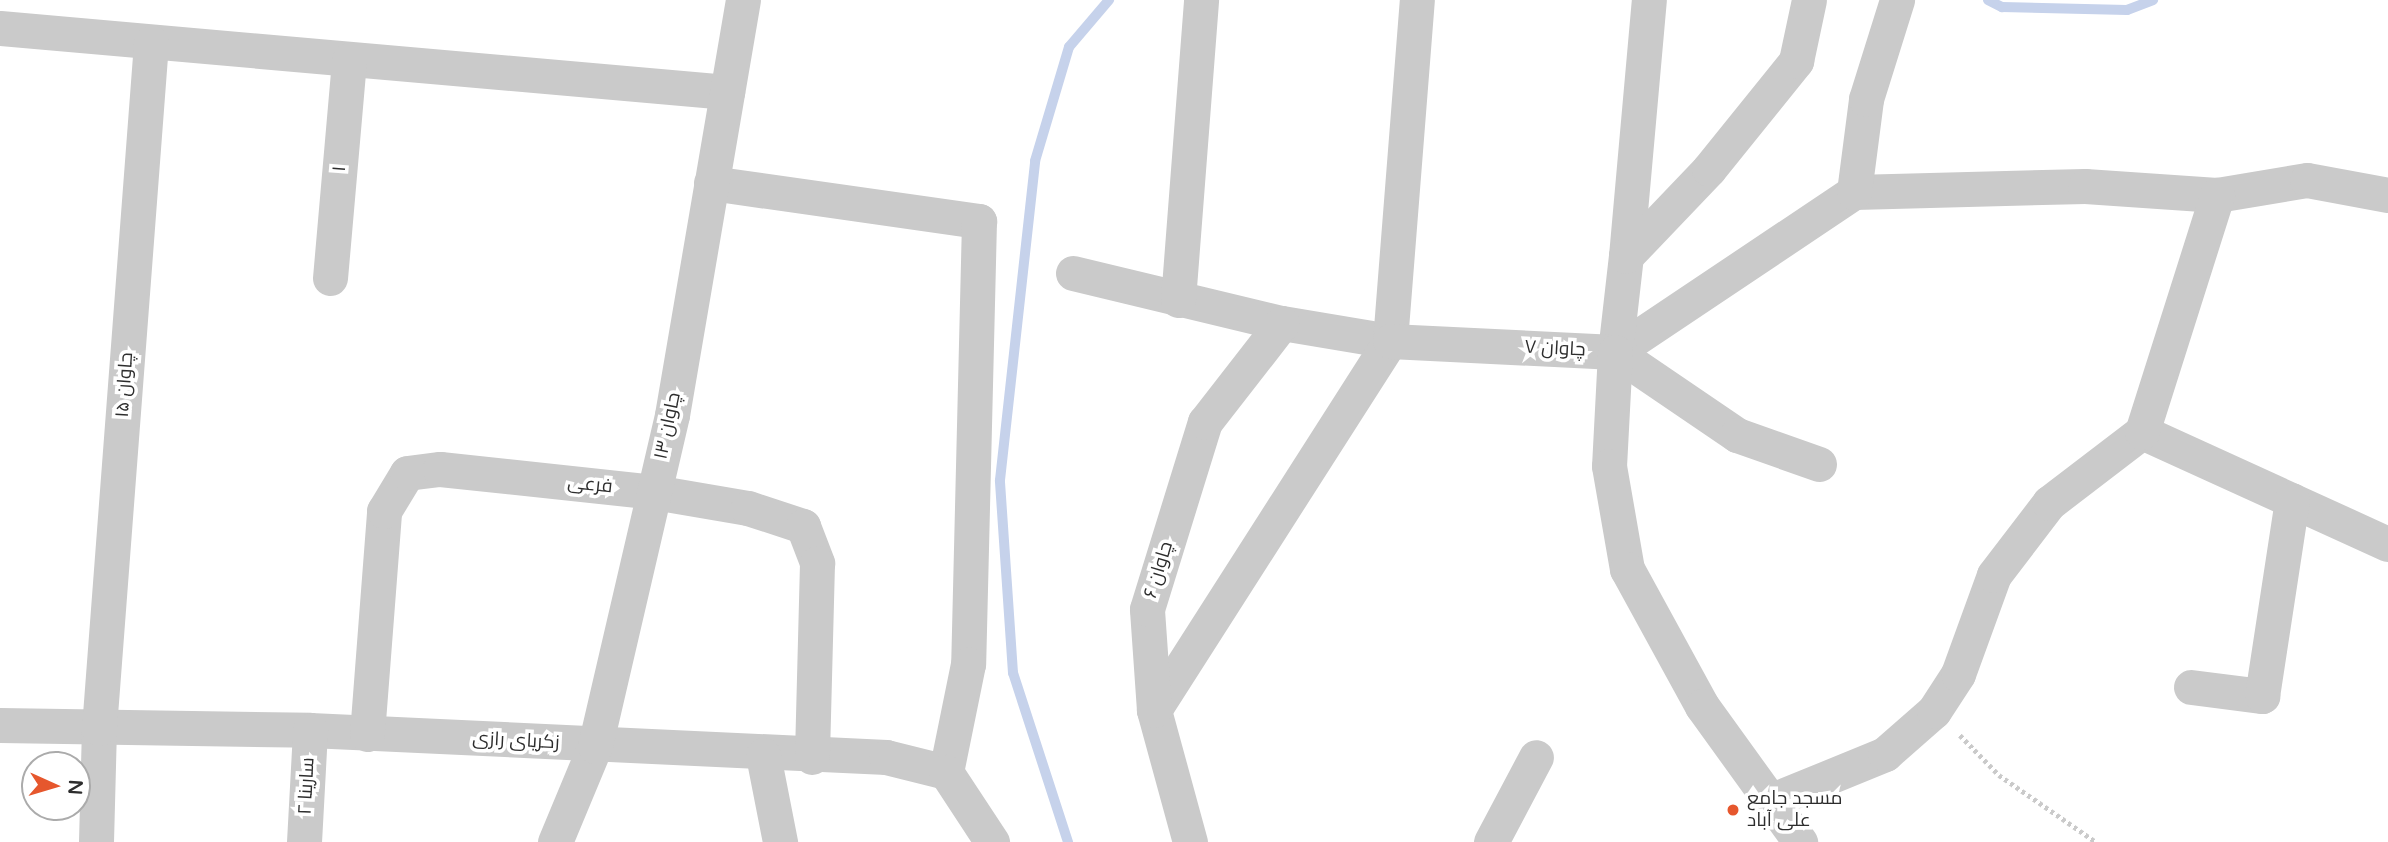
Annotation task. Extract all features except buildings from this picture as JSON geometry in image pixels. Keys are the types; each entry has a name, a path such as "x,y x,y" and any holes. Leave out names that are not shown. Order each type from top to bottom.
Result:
{"street":[{"name":"چاوان ۱۳","path":"555,842 594,746 654,492 743,0"},
{"path":"1178,300 1201,0"},
{"path":"1154,710 1390,341 1418,0"},
{"path":"1649,0 1615,352 1609,466 1627,569 1702,706 1775,799 1800,842"},
{"path":"1626,256 1709,169 1796,61 1809,0"},
{"path":"1854,192 1866,99 1897,0"},
{"path":"0,28 727,92"},
{"name":"چاوان ۱۵","path":"96,842 99,728 151,43"},
{"name":"۱","path":"330,278 349,60"},
{"path":"1615,352 1854,192 2085,186 2217,195 2307,180 2388,195"},
{"path":"711,183 979,221 968,664 946,772 992,842"},
{"path":"1775,799 1885,754 1934,711 1958,674 1994,575 2049,503 2142,432 2217,195"},
{"name":"چاوان ۷","path":"1073,273 1282,323 1390,341 1615,352"},
{"name":"چاوان ۶","path":"1190,842 1154,710 1147,609 1205,422 1282,323"},
{"path":"1615,352 1737,435 1819,464"},
{"path":"2142,432 2388,544"},
{"name":"فرعی","path":"367,733 384,511 397,481 407,473 440,469 654,492 748,508 796,521 808,532 817,563 812,757"},
{"path":"2192,687 2262,696 2292,500"},
{"name":"زکریای رازی","path":"0,725 310,730 763,755 886,757 946,772"},
{"name":"سارینا ۲","path":"304,842 310,730"},
{"path":"763,755 780,842"},
{"path":"1491,842 1536,757"}],"path":[{"path":"1934,711 1998,775 2096,842"}],"waterway":[{"path":"1068,842 1013,673 1000,480 1035,161 1069,47 1109,0"},
{"path":"1988,0 2002,7 2127,10 2153,0"}],"place":[{"name":"مسجد جامع علی آباد","path":"1733,810"}]}
